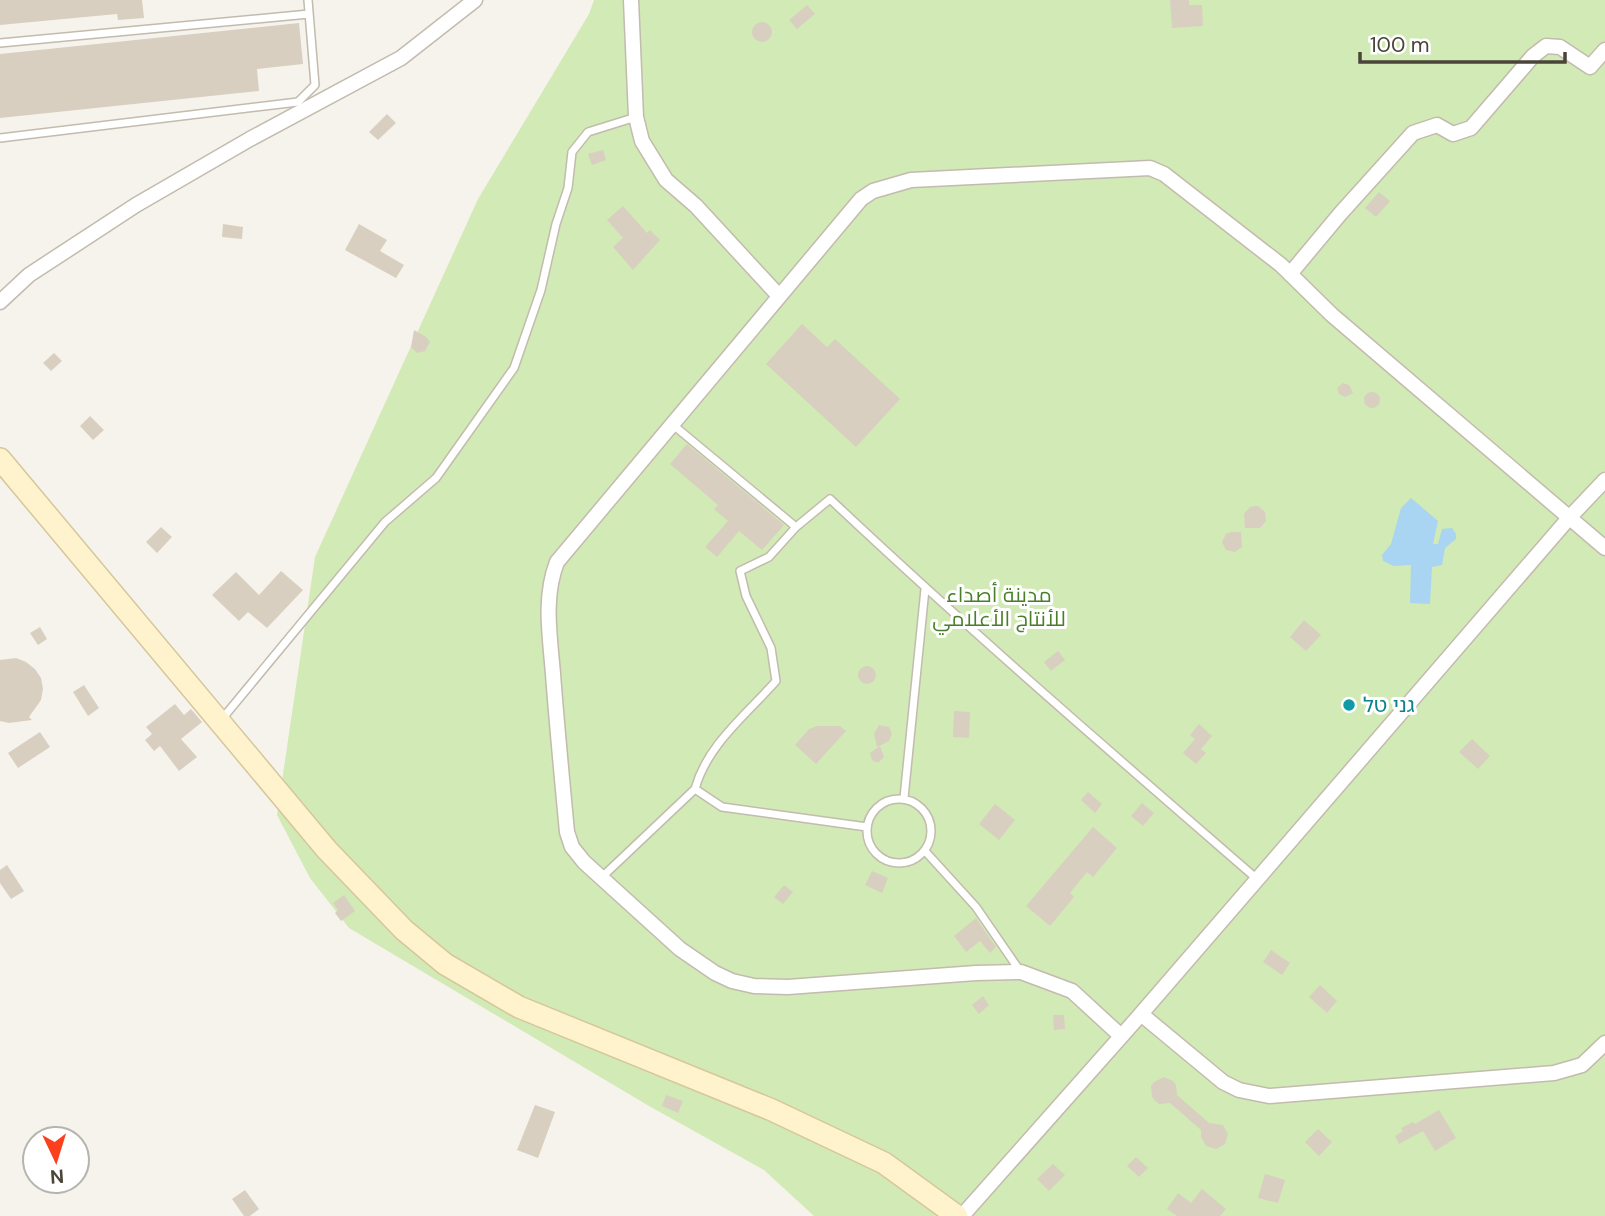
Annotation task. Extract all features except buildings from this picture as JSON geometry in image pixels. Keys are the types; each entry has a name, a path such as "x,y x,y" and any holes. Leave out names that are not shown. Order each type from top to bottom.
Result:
{"main road":[{"path":"0,459 327,850 404,930 445,964 519,1007 772,1110 884,1163 959,1216"}],"street":[{"path":"0,302 29,275 136,205 250,139 401,58 475,0"},
{"path":"631,0 636,117 642,141 666,180 696,206 779,296"},
{"path":"1290,274 1413,133 1437,125 1453,134 1471,128 1533,56 1546,46 1560,47 1590,66 1605,50"},
{"path":"1121,1036 1072,991 1021,972 788,987 754,986 732,981 696,961 584,862 572,847 567,832 547,602 557,562 564,550 861,199 881,188 911,180 1150,168 1164,173 1290,274 1332,315 1605,548"},
{"path":"959,1216 1141,1014 1569,518 1605,480"},
{"path":"1141,1014 1223,1082 1246,1092 1269,1096 1554,1073 1582,1065 1605,1043"}],"lane":[{"path":"0,138 298,102 315,85 308,0"},
{"path":"0,43 309,14"},
{"path":"219,723 385,522 436,478 514,368 541,290 556,224 568,188 572,152 588,132 636,117"},
{"path":"672,424 796,527"},
{"path":"602,877 695,789 700,769 716,746 776,681 771,648 746,597 740,571 769,557 796,527 830,499 925,589 1258,879"},
{"path":"904,799 925,589"},
{"path":"695,789 722,807 867,827"},
{"path":"904,799 915,802 924,809 930,819 931,841 925,851 908,862 897,863 887,861 871,847 867,827 870,817 884,802 904,799"},
{"path":"925,851 975,907 1021,972"}],"green space":[{"name":"مدينة أصداء للأنتاج الأعلامي","path":"594,0 1605,0 1605,1216 814,1216 764,1170 649,1106 349,928 310,878 277,815 315,557 478,199 589,14"}],"water":[{"path":"1411,498 1438,521 1433,544 1438,544 1442,529 1452,528 1456,534 1456,539 1445,548 1442,565 1432,567 1430,604 1410,603 1411,565 1394,566 1383,561 1382,555 1391,544 1401,508"}],"place":[{"name":"גני טל","path":"1349,705"}]}
